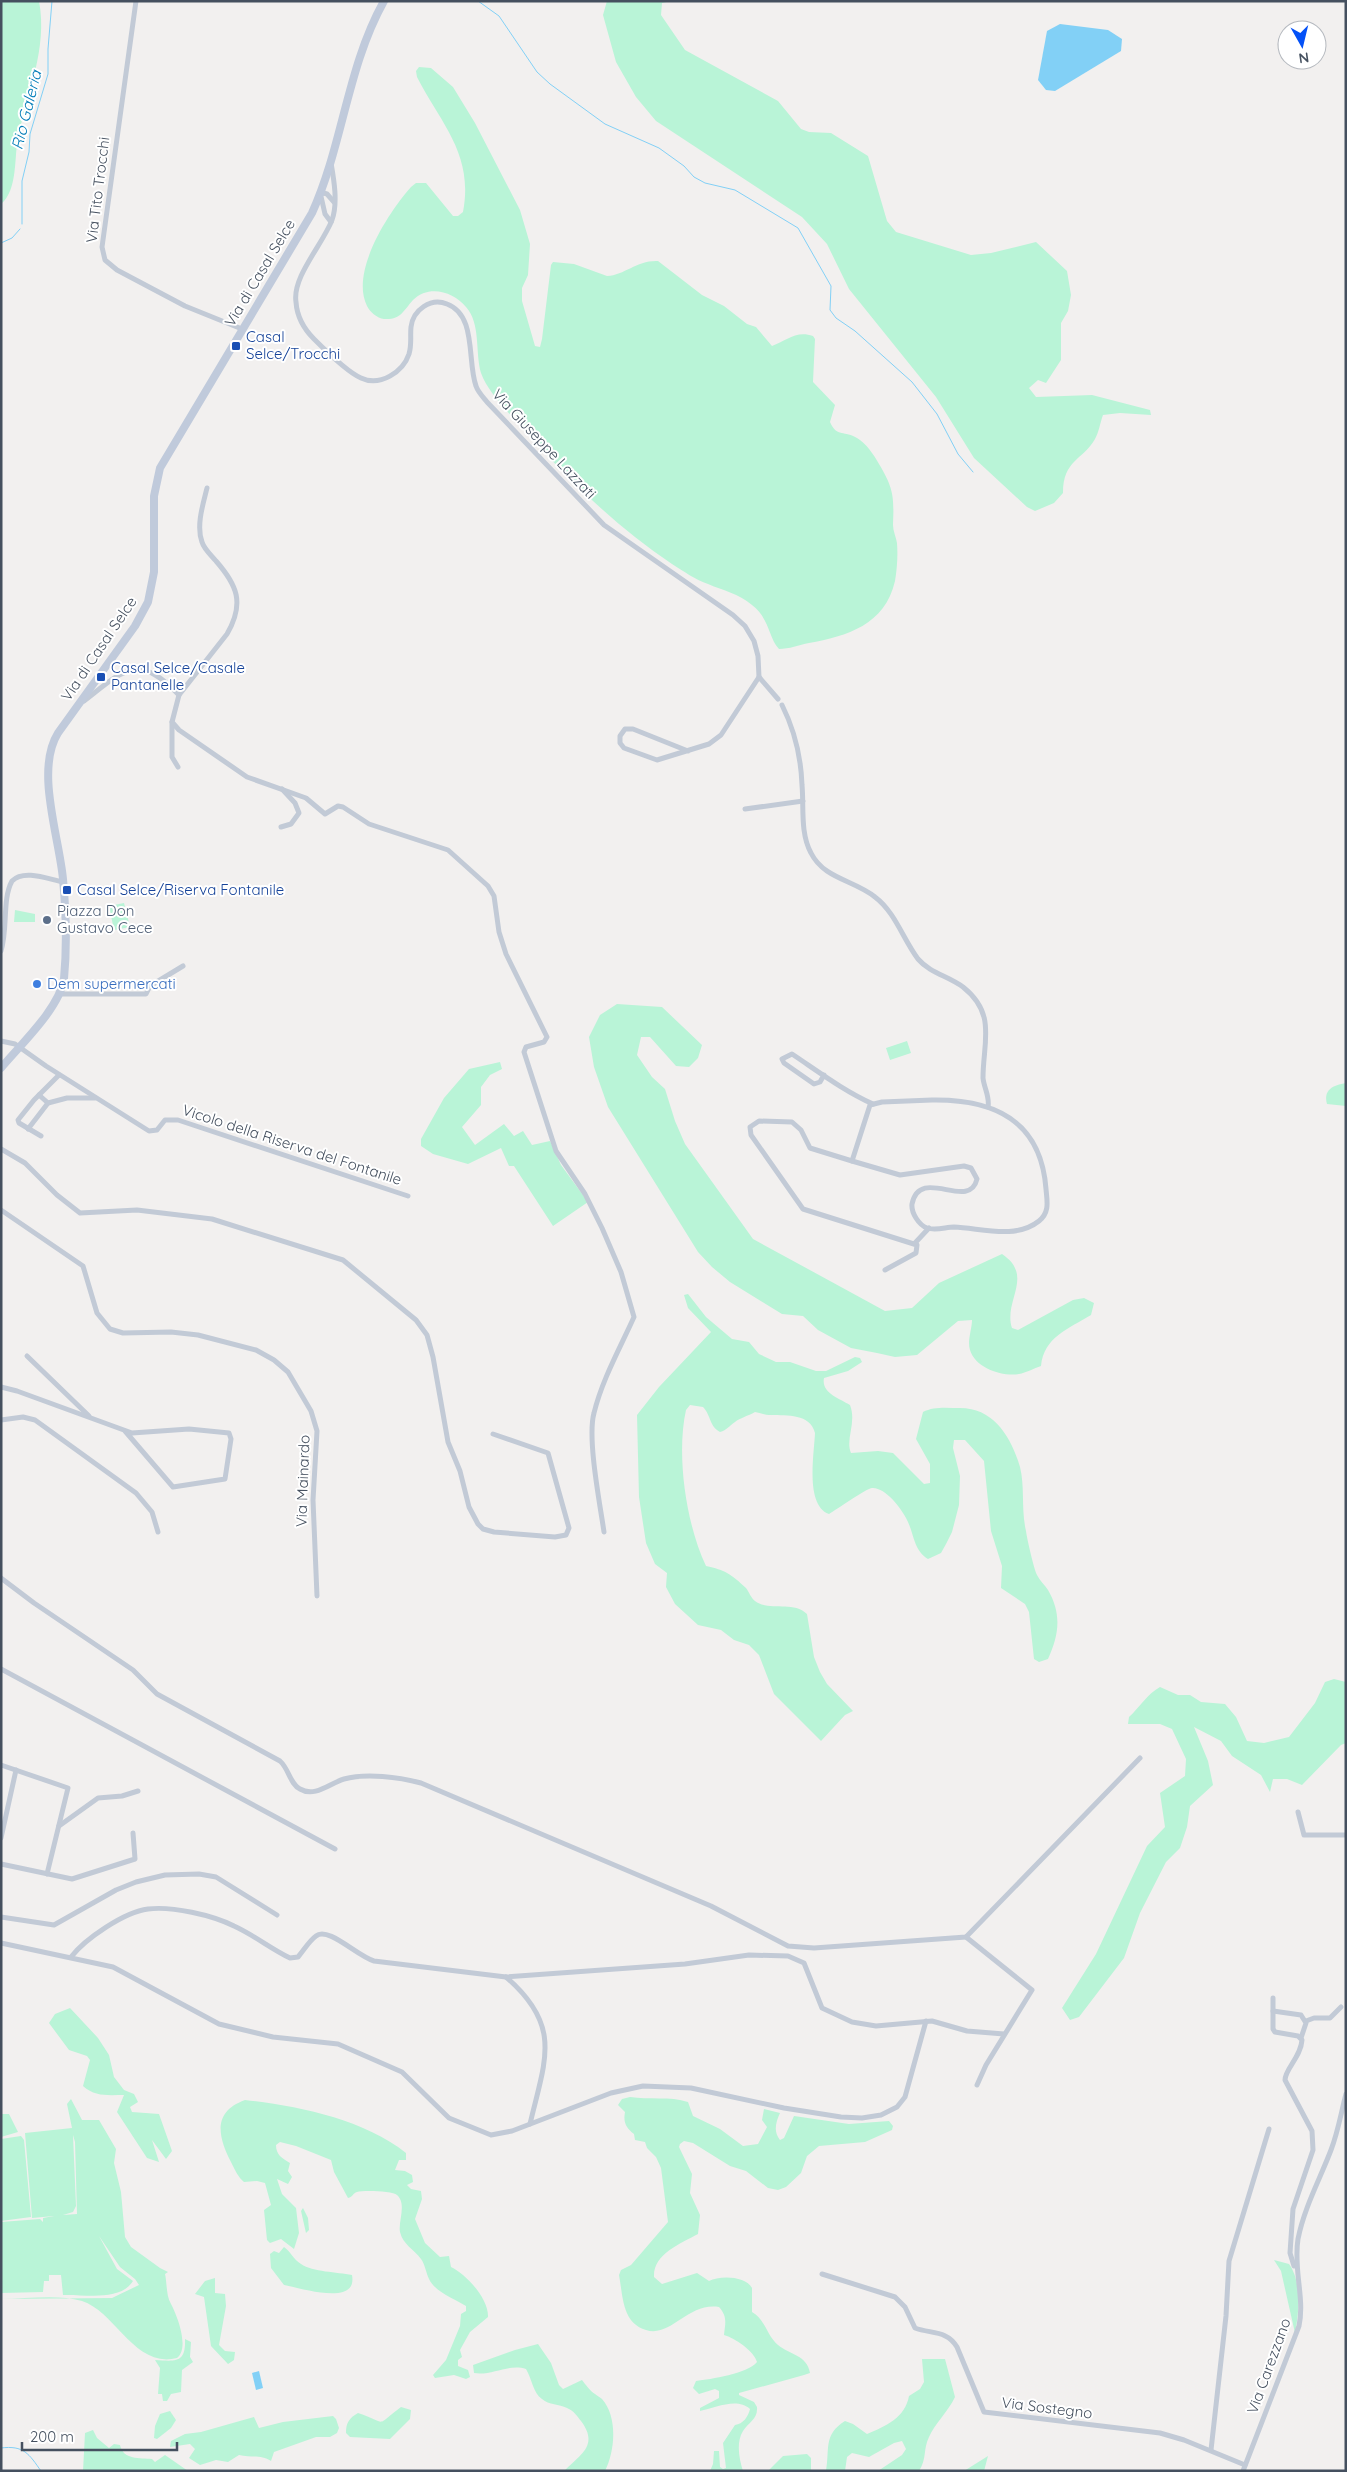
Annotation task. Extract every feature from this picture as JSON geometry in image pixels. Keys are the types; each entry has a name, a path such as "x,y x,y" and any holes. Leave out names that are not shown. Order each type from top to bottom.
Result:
{"main road":[{"name":"Via di Casal Selce","path":"1,1068 59,994 64,974 63,882 47,765 54,741 135,626 148,602 154,578 154,496 157,477 162,464 312,213 331,158 362,50 384,1"}],"street":[{"name":"Via Tito Trocchi","path":"136,1 102,247 104,257 113,268 179,302 242,329"},
{"name":"Via Giuseppe Lazzati","path":"331,158 334,203 331,222 302,276 295,297 300,321 312,337 357,376 367,380 380,379 394,374 406,361 411,349 411,325 419,310 426,305 436,302 448,304 454,308 465,323 475,384 487,402 604,525 739,620 748,630 755,645 758,677"},
{"path":"331,222 325,214 320,192 327,194 334,203"},
{"path":"312,213 325,214"},
{"path":"178,767 172,757 172,722 179,695 227,634 237,605 236,592 232,581 205,548 201,539 201,514 207,488"},
{"path":"77,706 119,675 136,669 158,675 179,695"},
{"path":"688,750 633,729 625,729 620,736 620,743 624,748 655,760 712,743 721,735 758,677 778,699"},
{"path":"782,705 799,754 806,842 817,862 832,875 861,888 875,897 888,911 920,961 932,971 963,987 977,1003 987,1027 984,1079 989,1100 988,1107"},
{"path":"172,722 182,734 247,777 308,799 325,814 339,806 343,807 364,822 447,849 491,889 499,934 506,954 546,1035 544,1042 526,1047 524,1052 552,1139 558,1155 585,1194 599,1222 621,1272 634,1317 603,1385 593,1415 597,1484 604,1532"},
{"path":"279,787 295,803 299,813 291,824 281,827"},
{"path":"745,809 803,801"},
{"path":"1,951 6,935 9,887 12,880 26,875 63,882"},
{"path":"59,994 146,994 150,986 183,966"},
{"name":"Vicolo della Riserva del Fontanile","path":"1,1040 19,1046 59,1075 149,1131 157,1130 166,1120 178,1120 408,1196"},
{"path":"824,1075 820,1082 814,1084 784,1063 782,1059 792,1054 824,1075 856,1096 873,1104 950,1101 988,1107 1009,1118 1035,1142 1045,1176 1046,1212 1035,1223 1004,1232 993,1233 957,1227 929,1228 921,1224 914,1213 912,1204 916,1196 923,1190 933,1187 961,1192 969,1191 976,1180 976,1174 971,1168 964,1166 900,1175 810,1148 800,1130 791,1122 758,1122 750,1127 751,1134 801,1208 915,1243 918,1248 916,1253 885,1270"},
{"path":"40,1136 18,1123 18,1120 59,1075"},
{"path":"39,1095 48,1103"},
{"path":"28,1128 48,1103 67,1098 96,1098"},
{"path":"852,1161 868,1108 873,1104"},
{"path":"1,1149 25,1163 57,1195 80,1213 133,1210 212,1219 343,1260 416,1320 427,1335 436,1372 448,1442 460,1472 469,1507 478,1524 494,1532 566,1535 569,1528 548,1453 493,1434"},
{"name":"Via Mainardo","path":"1,1210 82,1264 97,1313 110,1329 123,1333 178,1332 203,1336 256,1350 274,1360 288,1372 309,1406 317,1431 313,1500 317,1596"},
{"path":"915,1243 929,1228"},
{"path":"28,1356 91,1418"},
{"path":"1,1387 15,1390 125,1431 138,1434 189,1428 228,1432 231,1439 225,1479 173,1487 125,1431"},
{"path":"1,1420 23,1417 36,1420 136,1493 152,1512 158,1532"},
{"path":"1,1578 34,1603 131,1668 157,1694 280,1761 287,1768 295,1786 301,1790 318,1790 352,1778 397,1779 424,1784 714,1907 793,1947 814,1948 966,1937 1140,1758"},
{"path":"1,1669 335,1849"},
{"path":"1,1765 68,1788 47,1874"},
{"path":"1,1838 16,1770"},
{"path":"59,1827 98,1798 122,1796 138,1791"},
{"path":"1298,1812 1304,1835 1346,1835"},
{"path":"1,1864 65,1878 76,1878 133,1860 136,1853 133,1833"},
{"path":"1,1917 54,1925 116,1890 136,1882 161,1876 192,1874 216,1877 278,1915"},
{"path":"71,1957 82,1945 127,1916 144,1909 154,1908 218,1919 255,1936 290,1958 298,1957 315,1936 324,1933 334,1936 360,1956 374,1961 506,1977 685,1964 749,1955 790,1957 800,1960 805,1964 818,2002 830,2013 869,2026 926,2021 967,2031 1004,2034"},
{"path":"966,1937 1032,1990 1004,2034 977,2085"},
{"path":"1,1943 103,1964 126,1973 219,2024 273,2038 336,2043 390,2066 413,2082 447,2116 482,2133 502,2134 611,2093 654,2086 692,2088 834,2116 862,2118 881,2115 897,2107 905,2097 926,2021"},
{"path":"790,1957 793,1947"},
{"path":"506,1977 524,1995 537,2013 545,2031 546,2058 530,2124"},
{"path":"1273,1998 1273,2026 1275,2032 1301,2038"},
{"path":"1306,2021 1314,2018 1330,2018 1341,2007"},
{"path":"1273,2011 1302,2015 1306,2021"},
{"path":"1296,2269 1290,2253 1293,2209 1312,2154 1314,2140 1312,2131 1287,2087 1285,2078 1298,2058 1306,2021"},
{"name":"Via Carezzano","path":"1244,2468 1299,2326 1300,2307 1296,2269 1303,2219 1333,2143 1346,2094"},
{"path":"1211,2450 1226,2316 1229,2262 1269,2129"},
{"name":"Via Sostegno","path":"822,2274 892,2295 905,2306 915,2328 939,2333 951,2339 957,2347 984,2412 1160,2433 1211,2450 1244,2468"}],"green space":[{"path":"1,1 39,1 41,36 39,54 18,138 13,182 6,198 1,204"},
{"path":"607,1 671,1 662,3 661,15 685,50 778,101 801,129 809,132 831,133 868,156 887,221 896,232 971,255 991,253 1036,242 1067,271 1071,295 1068,311 1061,323 1061,360 1046,383 1038,380 1029,388 1036,397 1092,395 1150,410 1151,415 1120,413 1103,415 1095,439 1066,474 1063,493 1054,503 1035,511 1027,507 974,458 936,397 849,289 827,244 802,217 656,121 636,97 616,62 603,15"},
{"path":"419,67 431,68 453,87 475,123 520,210 530,244 528,275 522,288 522,301 535,346 540,347 542,339 551,265 553,262 574,264 607,276 620,273 637,265 658,261 702,295 724,306 747,324 756,327 772,346 796,335 813,336 815,339 813,382 835,405 830,422 838,432 853,436 867,446 884,473 892,493 893,527 897,543 896,576 890,596 883,608 873,618 862,626 837,637 779,649 758,610 736,595 694,578 649,548 584,493 525,431 495,397 483,378 479,365 474,322 466,307 455,297 441,292 426,292 413,300 401,314 390,319 376,316 370,310 363,292 363,277 367,260 382,227 411,187 416,183 426,183 453,216 458,216 463,212 465,191 464,173 460,156 445,125 417,77 416,71"},
{"path":"124,903 130,927 114,930 109,906"},
{"path":"15,910 35,914 35,922 14,922"},
{"path":"617,1004 662,1007 702,1045 698,1058 689,1067 676,1066 650,1037 641,1037 637,1055 652,1077 665,1089 675,1121 685,1144 753,1239 885,1311 912,1308 939,1283 1002,1254 1012,1262 1016,1271 1016,1289 1010,1318 1012,1328 1018,1330 1073,1300 1084,1298 1094,1303 1091,1315 1058,1335 1052,1341 1043,1356 1041,1366 1013,1375 990,1370 973,1356 969,1343 972,1320 958,1321 917,1355 895,1357 851,1348 818,1330 803,1316 782,1314 730,1282 698,1252 608,1107 594,1067 589,1037 600,1015"},
{"path":"907,1041 911,1053 890,1060 886,1048"},
{"path":"500,1062 502,1069 490,1075 481,1087 481,1105 462,1127 475,1145 504,1124 514,1136 523,1131 532,1145 550,1141 561,1165 588,1202 553,1226 514,1166 509,1166 501,1148 468,1164 433,1154 421,1146 421,1139 444,1098 469,1069"},
{"path":"1346,1083 1346,1106 1327,1104 1326,1095 1330,1089"},
{"path":"688,1294 706,1317 732,1339 749,1342 759,1354 776,1362 790,1362 816,1371 826,1371 855,1357 860,1358 862,1362 848,1371 824,1378 825,1388 850,1405 852,1412 849,1442 851,1453 878,1451 893,1453 924,1484 930,1483 930,1464 916,1439 923,1412 941,1408 972,1409 992,1419 999,1426 1012,1445 1020,1467 1029,1547 1038,1577 1048,1590 1057,1616 1057,1633 1048,1659 1039,1662 1034,1659 1029,1612 1025,1604 1001,1588 1002,1566 991,1531 984,1461 965,1440 954,1440 953,1448 960,1476 959,1505 952,1532 941,1553 928,1559 919,1551 904,1514 892,1499 882,1491 869,1489 829,1514 821,1509 814,1490 813,1478 815,1433 808,1422 797,1417 767,1415 755,1412 720,1432 716,1430 703,1407 690,1405 686,1410 682,1447 685,1489 693,1530 706,1566 718,1569 732,1576 746,1588 754,1600 761,1604 795,1608 807,1614 814,1657 820,1672 827,1684 853,1711 845,1715 821,1741 774,1694 759,1655 749,1645 734,1640 721,1630 698,1625 675,1604 666,1587 667,1573 655,1564 646,1543 639,1497 637,1415 659,1387 711,1332 688,1308 684,1295"},
{"path":"1334,1679 1346,1682 1346,1743 1341,1745 1302,1785 1287,1779 1273,1779 1270,1792 1261,1775 1232,1756 1221,1741 1194,1727 1208,1761 1213,1785 1190,1806 1187,1827 1180,1848 1166,1862 1140,1913 1124,1958 1079,2017 1070,2020 1062,2008 1096,1954 1147,1846 1165,1827 1160,1793 1185,1776 1186,1759 1172,1729 1160,1724 1128,1724 1129,1717 1147,1697 1160,1687 1178,1695 1190,1695 1201,1702 1225,1704 1236,1717 1247,1741 1264,1743 1289,1737 1315,1703 1325,1682"},
{"path":"70,2008 98,2038 109,2055 114,2077 124,2090 134,2094 138,2102 130,2107 132,2112 159,2114 172,2151 166,2159 152,2140 159,2162 147,2158 117,2112 124,2095 97,2094 83,2086 90,2060 87,2056 69,2050 49,2023 55,2014"},
{"path":"630,2097 674,2099 688,2102 693,2116 720,2129 743,2146 758,2144 767,2127 762,2120 764,2109 780,2113 776,2123 776,2130 780,2140 784,2138 794,2116 849,2124 889,2121 893,2126 892,2130 865,2142 819,2146 807,2156 801,2173 786,2187 778,2190 768,2188 746,2171 730,2166 693,2143 684,2141 680,2144 679,2147 692,2174 690,2193 700,2215 698,2234 676,2246 663,2256 655,2269 654,2277 662,2284 697,2273 709,2281 726,2277 739,2279 749,2284 752,2288 752,2312 760,2319 774,2341 802,2359 810,2373 739,2393 739,2395 754,2402 757,2407 755,2417 743,2431 739,2440 739,2456 743,2471 710,2471 713,2464 714,2451 719,2451 720,2467 726,2468 723,2443 735,2425 745,2420 750,2409 739,2404 732,2404 700,2411 700,2408 719,2398 719,2391 715,2389 699,2394 693,2388 696,2381 737,2373 757,2362 744,2346 724,2335 725,2321 722,2311 719,2307 708,2307 689,2314 664,2329 655,2331 646,2330 638,2326 632,2321 625,2308 619,2275 621,2270 631,2265 668,2222 661,2168 656,2157 647,2148 645,2142 635,2140 634,2134 624,2119 625,2112 618,2105 622,2099"},
{"path":"71,2099 82,2120 99,2120 116,2149 114,2163 121,2192 125,2237 131,2247 168,2272 165,2274 167,2293 181,2331 181,2353 177,2358 162,2359 149,2355 137,2348 94,2307 82,2301 68,2298 112,2298 139,2285 135,2279 120,2267 99,2236 117,2269 133,2281 127,2288 120,2292 101,2296 63,2295 61,2275 49,2275 49,2281 44,2281 43,2292 1,2293 1,2222 40,2219 43,2222 43,2218 54,2216 32,2218 25,2133 72,2128 67,2104","holes":["73,2135 75,2142 77,2214 63,2215 73,2212 76,2206"]},
{"path":"245,2100 308,2110 329,2116 370,2131 406,2153 406,2160 399,2160 395,2170 405,2171 412,2175 413,2182 407,2185 411,2189 421,2191 422,2199 415,2219 425,2243 440,2257 449,2256 451,2267 463,2275 476,2288 487,2310 488,2317 470,2332 460,2350 462,2357 458,2360 458,2366 468,2370 470,2377 466,2379 454,2375 435,2378 433,2375 446,2360 460,2326 461,2314 466,2311 466,2306 446,2295 432,2284 424,2263 401,2236 402,2213 400,2199 397,2195 384,2192 360,2191 348,2198 334,2172 331,2160 296,2146 280,2142 276,2145 278,2154 290,2163 288,2171 292,2177 288,2184 277,2179 282,2194 296,2208 299,2233 294,2249 281,2239 270,2243 267,2240 264,2210 271,2205 265,2183 257,2181 244,2182 238,2176 221,2135 223,2118 227,2111"},
{"path":"1,2114 9,2114 18,2132 1,2137"},
{"path":"21,2136 24,2140 31,2217 1,2221 1,2139"},
{"path":"303,2208 308,2218 309,2230 306,2233 301,2211"},
{"path":"284,2247 298,2262 306,2267 352,2275 351,2285 346,2290 338,2293 327,2293 284,2285 271,2268 270,2254 274,2251 279,2253"},
{"path":"1274,2260 1289,2264 1296,2280 1298,2288 1298,2316 1295,2333 1281,2271"},
{"path":"215,2278 215,2293 225,2294 226,2306 219,2345 225,2351 235,2352 234,2360 228,2364 211,2346 204,2297 195,2294 205,2281"},
{"path":"42,2297 68,2298 1,2299"},
{"path":"185,2339 191,2342 190,2357 193,2362 182,2370 181,2392 171,2394 167,2401 163,2401 162,2394 158,2394 160,2368 155,2360 168,2361 181,2357 184,2353"},
{"path":"538,2344 551,2363 559,2385 563,2389 582,2380 607,2406 613,2424 613,2444 605,2471 564,2471 586,2449 588,2437 586,2429 572,2411 545,2401 539,2396 526,2369 507,2368 487,2373 474,2373 473,2365"},
{"path":"922,2359 945,2359 955,2397 929,2437 919,2471 878,2471 902,2455 906,2449 902,2441 894,2443 869,2457 852,2453 847,2457 845,2471 826,2471 830,2437 833,2431 845,2421 867,2434 881,2428 899,2416 907,2404 909,2396 920,2389 924,2382"},
{"path":"401,2407 411,2410 410,2419 390,2439 350,2437 346,2433 349,2421 358,2413 381,2422"},
{"path":"170,2411 176,2420 171,2428 157,2439 154,2438 155,2426 160,2414"},
{"path":"333,2416 339,2428 337,2433 330,2437 316,2437 274,2452 271,2461 259,2457 239,2455 228,2462 216,2460 200,2465 189,2458 195,2449 190,2444 170,2447 171,2441 185,2434 201,2432 254,2417 259,2428 283,2422"},
{"path":"93,2430 97,2438 109,2448 114,2444 120,2445 128,2456 152,2459 155,2462 165,2455 188,2471 83,2471 85,2433"},
{"path":"807,2454 811,2458 811,2471 768,2471 783,2456"},
{"path":"988,2456 984,2471 964,2471"}],"water":[{"path":"1060,24 1108,30 1122,39 1121,51 1055,91 1046,90 1038,80 1047,31"},
{"path":"259,2371 263,2388 256,2390 252,2373"}],"waterway":[{"name":"Rio Galeria","path":"22,224 22,181 29,152 30,134 48,74 52,1"},
{"path":"478,1 499,16 537,72 550,84 605,124 659,148 684,166 694,177 705,183 735,190 798,228 831,286 830,310 836,318 855,331 912,382 937,414 958,454 973,472"},
{"name":"Rio Galeria","path":"1,243 12,238 20,229"},
{"name":"Rio Galeria","path":"1,2448 21,2449 29,2455 41,2471"}],"place":[{"name":"Casal Selce/Trocchi","path":"236,346"},
{"name":"Casal Selce/Casale Pantanelle","path":"101,677"},
{"name":"Casal Selce/Riserva Fontanile","path":"67,890"},
{"name":"Piazza Don Gustavo Cece","path":"47,920"},
{"name":"Dem supermercati","path":"37,984"}]}
